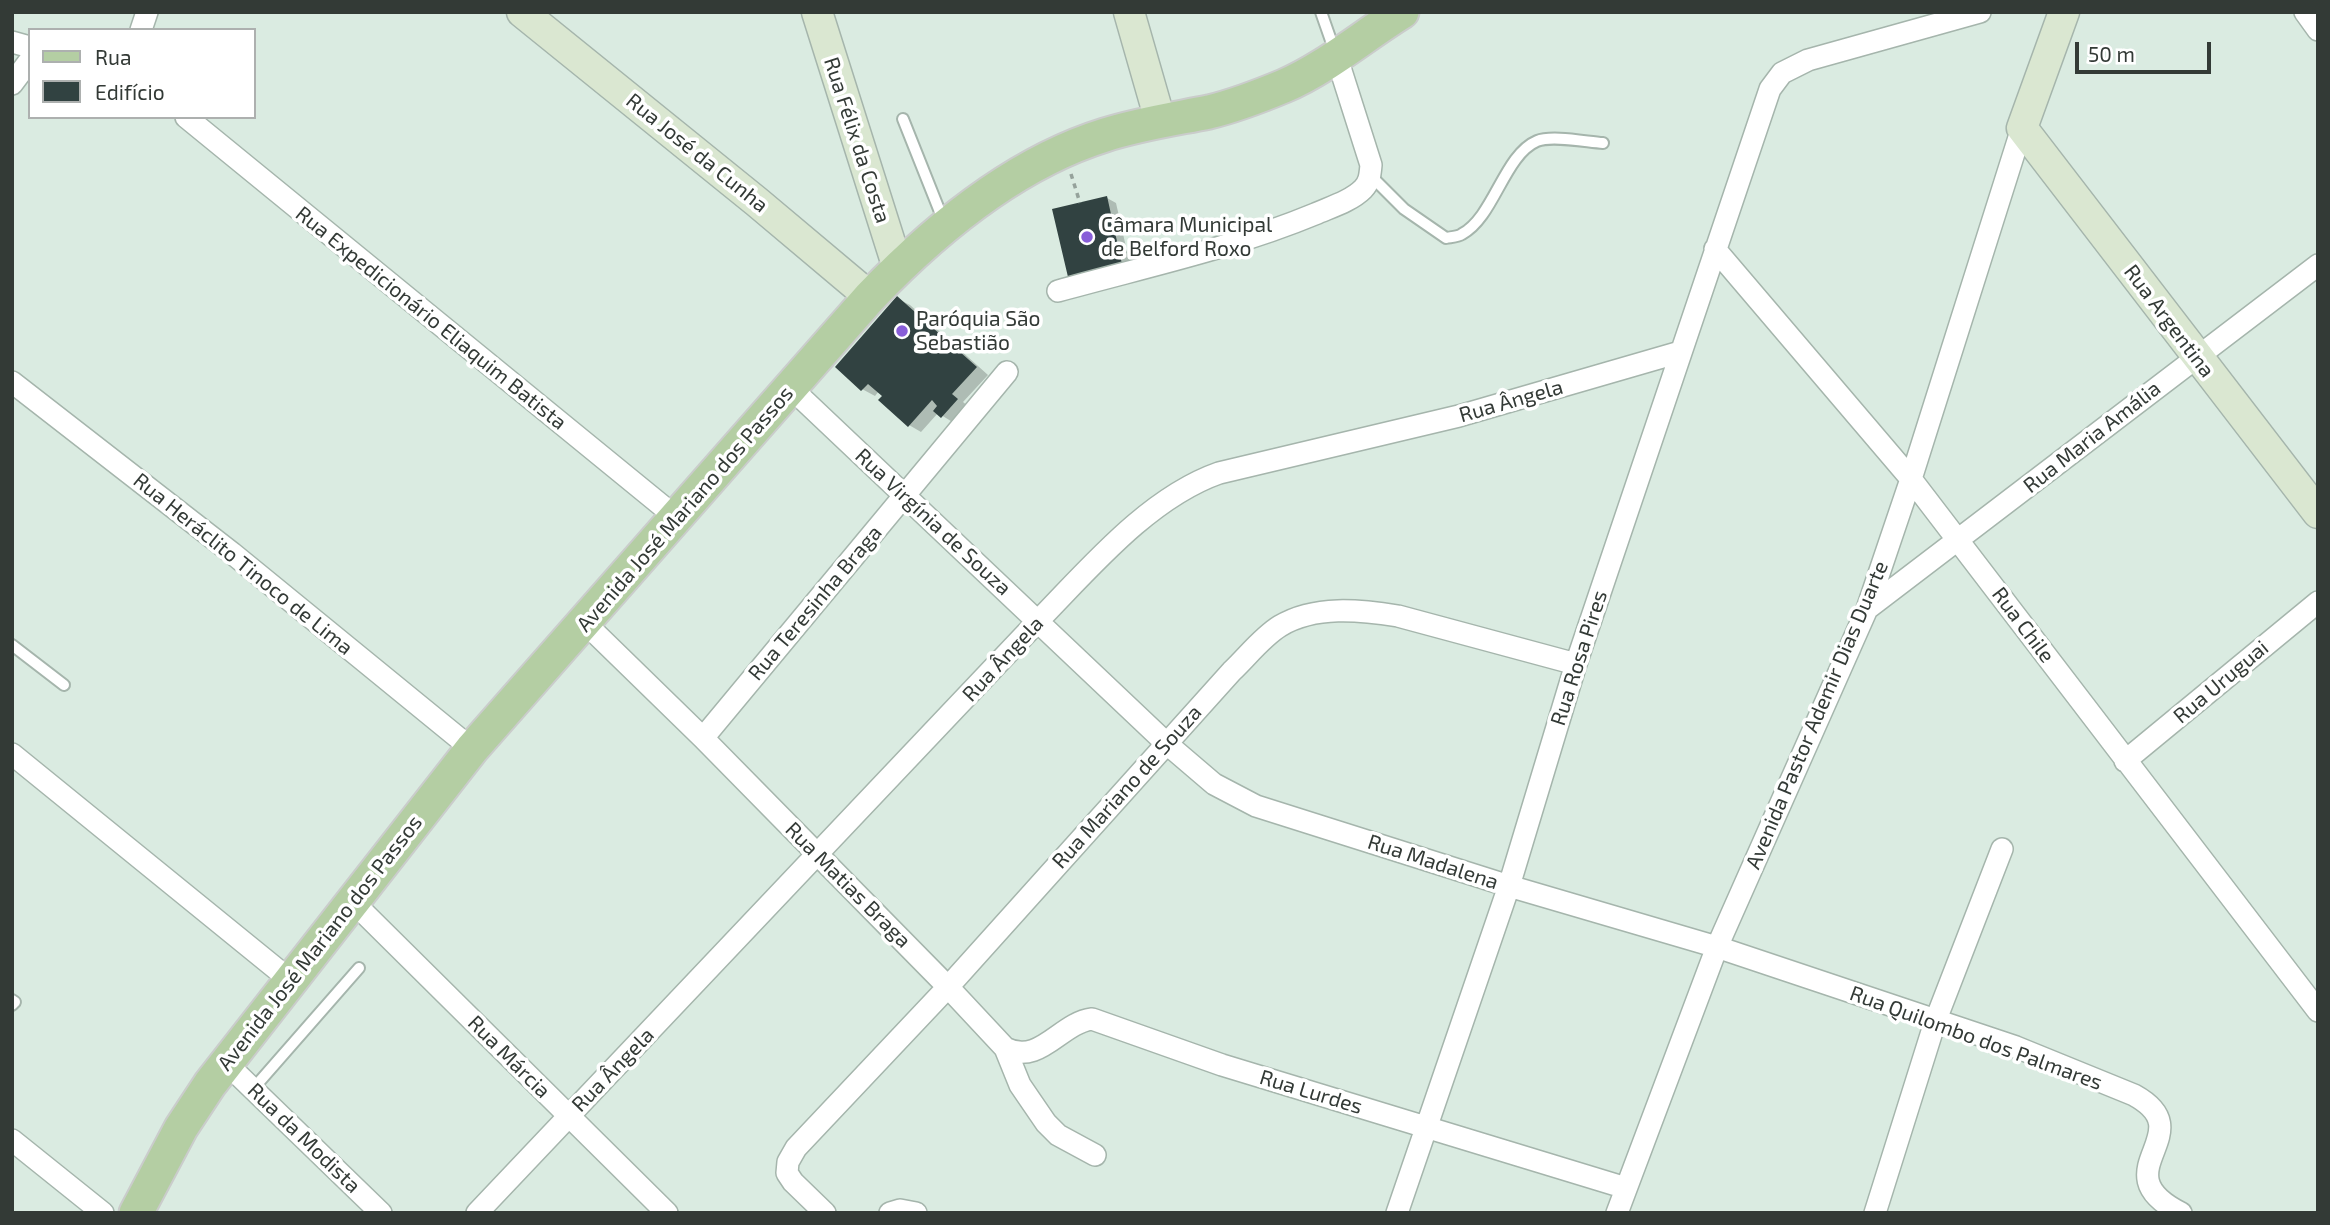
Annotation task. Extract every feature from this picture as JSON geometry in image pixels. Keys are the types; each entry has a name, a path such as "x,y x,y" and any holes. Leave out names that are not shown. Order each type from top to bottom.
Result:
{"main road":[{"name":"Avenida José Mariano dos Passos","path":"136,1213 181,1128 226,1063 472,749 898,268 946,228 1006,184 1051,157 1103,135 1160,120 1212,111 1265,94 1311,72 1402,12"}],"street":[{"name":"Rua José da Cunha","path":"522,12 870,297"},
{"name":"Rua Félix da Costa","path":"817,12 898,268"},
{"path":"1129,12 1160,120"},
{"name":"Rua Rosa Pires","path":"1397,1213 1509,886 1576,664 1770,89 1778,77 1808,60 1980,12"},
{"name":"Avenida Pastor Ademir Dias Duarte","path":"1617,1213 1717,947 1867,609 2022,128 2064,12"},
{"path":"2305,12 2318,30"},
{"path":"1058,291 1242,240 1302,219 1362,191 1369,183 1369,157 1336,55"},
{"path":"12,84 28,63"},
{"name":"Rua Expedicionário Eliaquim Batista","path":"188,119 677,518"},
{"name":"Rua Argentina","path":"2022,128 2318,513"},
{"name":"Rua Chile","path":"1715,249 1911,479 2318,1011"},
{"name":"Rua Maria Amália","path":"1867,609 2318,265"},
{"name":"Rua Ângela","path":"477,1213 1038,621 1119,539 1159,507 1205,478 1459,416 1680,352"},
{"name":"Rua Teresinha Braga","path":"703,738 1007,372"},
{"name":"Rua Heráclito Tinoco de Lima","path":"12,382 232,554 472,749"},
{"name":"Rua Virgínia de Souza","path":"791,388 1166,743"},
{"name":"Rua Uruguai","path":"2125,761 2318,602"},
{"name":"Rua Mariano de Souza","path":"825,1213 787,1173 788,1163 796,1148 948,986 1232,671 1279,627 1303,617 1332,611 1370,612 1398,616 1576,664"},
{"name":"Rua Matias Braga","path":"585,623 703,738 948,986 1005,1048 1020,1084 1046,1123 1058,1135 1094,1155"},
{"name":"Rua Madalena","path":"1166,743 1214,784 1256,806 1509,886 1717,947"},
{"path":"12,754 290,980"},
{"path":"1875,1213 1935,1022 2002,849"},
{"name":"Rua Márcia","path":"352,901 667,1213"},
{"name":"Rua Quilombo dos Palmares","path":"1717,947 2016,1047 2150,1104 2158,1113 2161,1122 2147,1171 2148,1185 2155,1196 2181,1213"},
{"name":"Rua Lurdes","path":"1005,1048 1025,1054 1040,1048 1081,1020 1092,1019 1222,1065 1626,1188"},
{"name":"Rua da Modista","path":"226,1063 381,1213"},
{"path":"12,1140 103,1213"},
{"path":"890,1213 900,1210 916,1213"}],"lane":[{"path":"1321,12 1336,55"},
{"path":"903,119 946,228"},
{"path":"1370,175 1404,209 1446,238 1462,234 1480,216 1520,154 1538,141 1554,139 1603,143"},
{"path":"12,645 64,685"},
{"path":"253,1088 359,968"}],"path":[{"path":"1069,165 1080,203"}],"building":[{"name":"Câmara Municipal de Belford Roxo","path":"1107,196 1122,264 1068,277 1052,209"},
{"name":"Paróquia São Sebastião","path":"897,296 977,367 952,394 958,399 941,418 933,411 937,406 932,400 908,427 878,400 882,396 868,384 861,391 835,367"}],"place":[{"name":"Câmara Municipal de Belford Roxo","path":"1087,237"},
{"name":"Paróquia São Sebastião","path":"902,331"}]}
